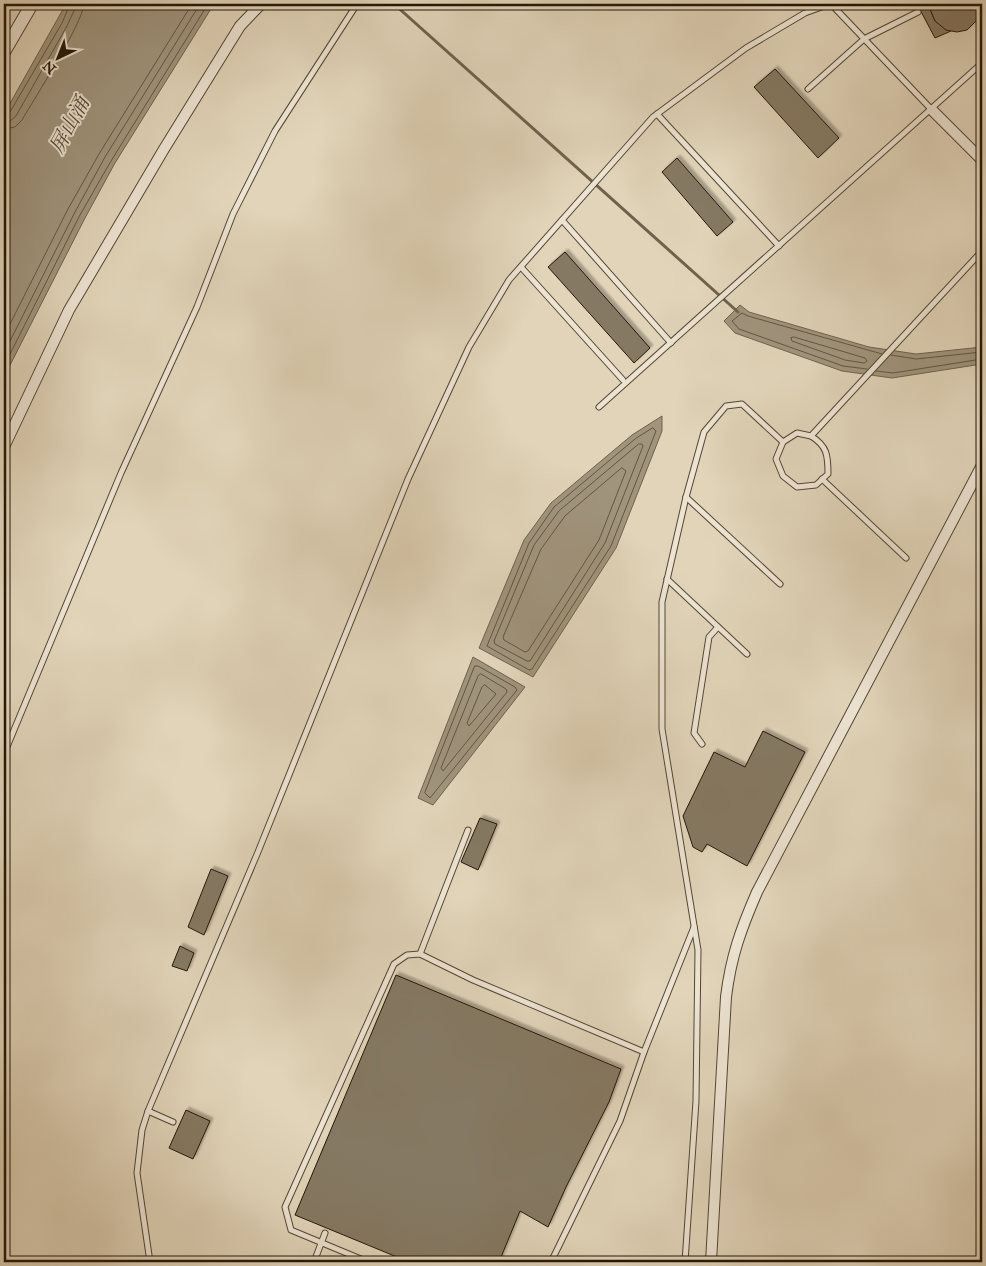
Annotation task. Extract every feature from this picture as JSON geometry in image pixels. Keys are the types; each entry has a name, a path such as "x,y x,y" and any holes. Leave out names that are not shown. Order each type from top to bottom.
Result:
{"street":[{"path":"4,52 32,4"},
{"path":"4,447 74,302 164,149 240,26 261,4"},
{"path":"932,110 982,160"},
{"path":"711,1262 726,997 731,961 738,939 757,892 982,465"}],"lane":[{"path":"4,754 121,473 197,307 233,214 275,131 357,4"},
{"path":"150,1262 137,1173 142,1130 148,1110 258,852 408,479 469,347 508,280 657,114 746,48 805,12 831,4 932,110"},
{"path":"808,89 864,39 918,12"},
{"path":"599,407 932,110 982,63"},
{"path":"657,114 779,246"},
{"path":"562,220 671,343"},
{"path":"810,436 982,251"},
{"path":"521,266 623,380"},
{"path":"686,1262 696,1101 698,950 662,729 662,602 686,497 704,432 726,406 742,404 783,442"},
{"path":"797,433 810,436 823,444 828,456 828,474 816,485 797,487 783,476 776,459 783,442 797,433"},
{"path":"822,479 906,558"},
{"path":"686,497 780,584"},
{"path":"667,580 747,654"},
{"path":"702,744 694,733 709,637 718,627"},
{"path":"420,954 468,830"},
{"path":"551,1262 620,1121 644,1052 694,927"},
{"path":"368,1262 291,1230 285,1207 394,964 407,955 420,954 473,980 644,1052"},
{"path":"148,1110 174,1122"},
{"path":"314,1262 326,1233"}],"water":[{"name":"屏山涌","path":"66,4 214,4 115,163 4,377 4,114"},
{"path":"740,305 749,312 869,347 916,354 982,347 982,364 892,378 842,371 735,333 724,321"},
{"path":"662,416 662,431 616,548 533,677 479,648 524,540 551,503 632,435"},
{"path":"473,657 525,687 433,805 418,798"}],"building":[{"path":"917,4 931,4 930,9 935,21 951,31 935,38"},
{"path":"931,4 979,4 980,11 976,21 967,30 957,32 946,30 935,21 930,9"},
{"path":"775,69 839,138 818,158 754,87"},
{"path":"677,158 733,222 717,236 662,172"},
{"path":"565,252 650,348 634,363 548,267"},
{"path":"763,731 805,752 747,866 707,844 702,852 693,847 683,816 714,752 745,767"},
{"path":"480,818 497,824 478,870 461,862"},
{"path":"211,869 228,876 204,935 188,927"},
{"path":"180,946 194,953 187,971 172,966"},
{"path":"396,975 621,1069 609,1102 548,1227 520,1211 499,1262 409,1262 295,1215"},
{"path":"186,1110 210,1121 193,1159 169,1148"}],"waterway":[{"path":"394,4 738,312"}]}
